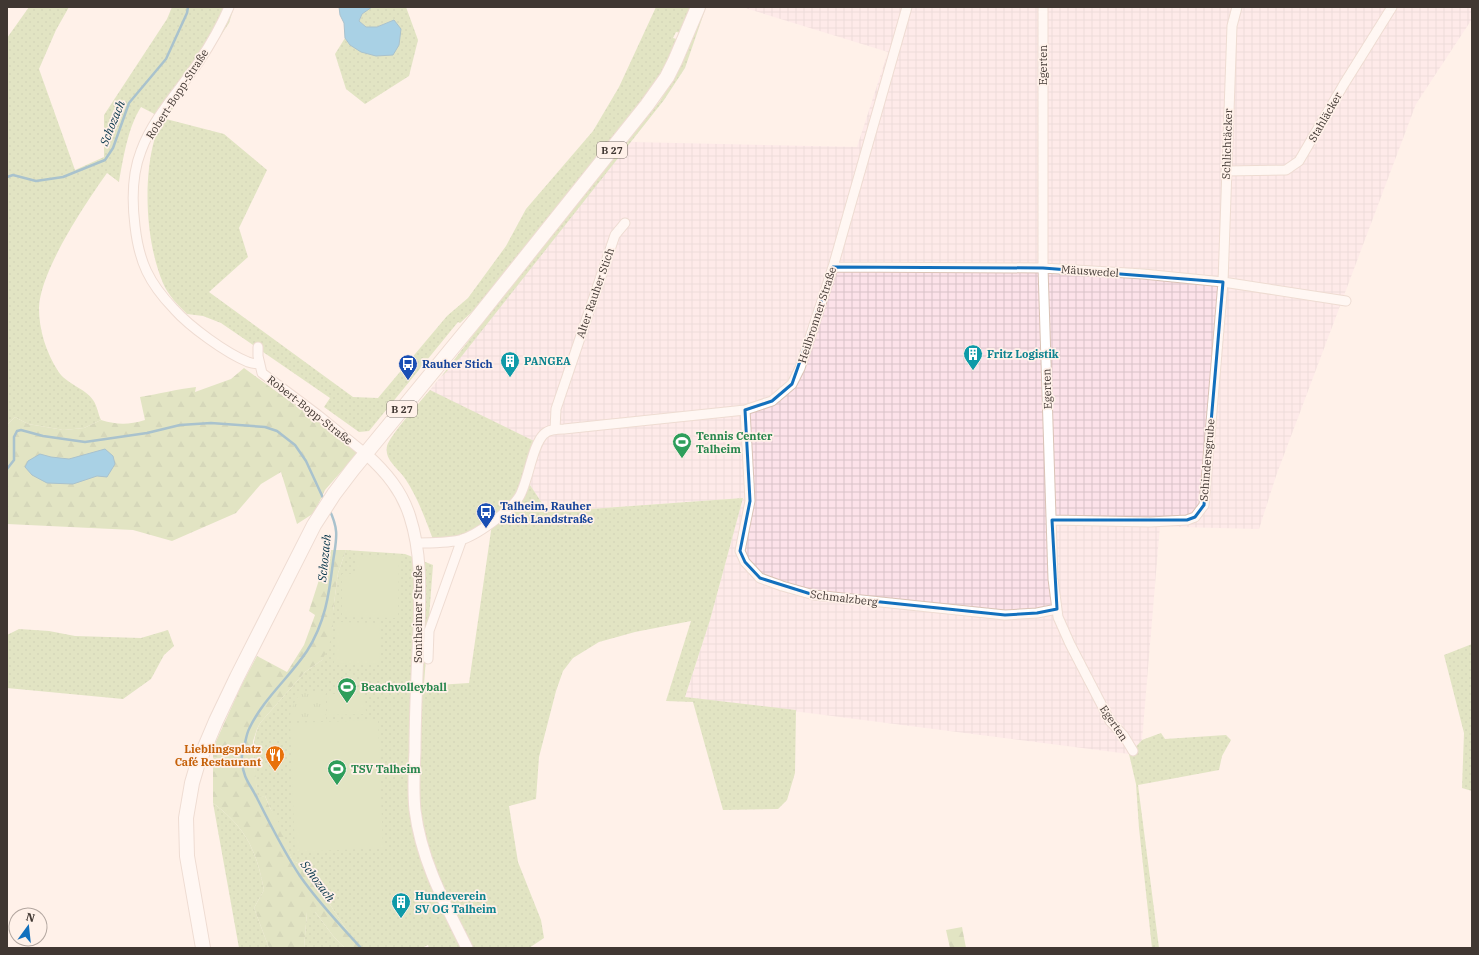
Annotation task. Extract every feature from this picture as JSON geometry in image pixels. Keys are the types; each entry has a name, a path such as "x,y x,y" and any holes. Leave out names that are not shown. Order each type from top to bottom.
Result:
{"main road":[{"name":"B 27","path":"203,948 188,856 186,818 192,783 197,766 216,721 237,677 320,516 341,485 647,105 667,77 698,7"}],"street":[{"name":"Robert-Bopp-Straße","path":"230,7 199,62 160,114 140,152 133,188 133,214 136,239 143,265 153,285 165,300 181,318 200,333 235,356 249,363 260,364"},
{"name":"Heilbronner Straße","path":"555,429 745,410 772,401 792,384 811,338 833,267 907,7"},
{"name":"Egerten","path":"1043,7 1043,268 1053,579 1058,616 1070,644 1106,714 1124,736 1133,751"},
{"name":"Stahläcker","path":"1226,171 1286,170 1299,161 1344,84 1392,7"},
{"name":"Schlichtäcker","path":"1223,282 1226,171 1234,8"},
{"name":"Alter Rauher Stich","path":"555,429 556,409 615,234 625,223"},
{"name":"Mäuswedel","path":"833,267 1043,268 1143,274 1223,282 1346,301"},
{"name":"Schindersgrube","path":"1052,520 1150,522 1187,520 1195,517 1200,511 1204,505 1223,282"},
{"name":"Robert-Bopp-Straße","path":"258,347 258,356 262,373 318,415 366,454"},
{"name":"Schmalzberg","path":"745,410 750,501 740,551 745,562 760,578 814,596 1005,615 1057,609"},
{"path":"417,543 462,539 489,524 505,511 519,497 538,444 544,434 555,429"},
{"name":"Sontheimer Straße","path":"366,454 392,480 410,516 417,543 420,602 414,781 416,815 427,862 440,895 466,948"},
{"path":"428,659 429,631 462,539"}],"highlighted area":[{"path":"833,267 1043,268 1223,282 1204,505 1195,517 1187,520 1052,520 1057,609 1037,613 1005,615 814,595 760,578 745,562 740,551 750,501 745,410 772,401 792,384"}],"shaded area":[{"path":"742,7 1472,7 1472,19 1416,104 1276,476 1259,529 1179,527 1160,525 1142,740 1129,754 685,697 710,620 743,498 548,512 526,479 430,390 630,142 857,147 888,52"}],"green space":[{"path":"29,7 69,7 56,30 39,69 75,170 104,157 104,115 167,19 172,7 234,7 229,23 166,119 224,134 267,170 239,228 248,257 209,292 353,397 378,398 447,316 468,298 506,246 526,209 593,131 619,87 656,7 692,7 683,33 676,32 673,38 680,40 664,75 486,299 460,323 458,322 369,431 359,432 324,407 330,398 221,323 203,316 187,314 168,292 157,267 153,250 148,212 148,175 154,141 166,120 141,107 129,133 119,182 107,173 87,202 55,257 41,293 39,308 42,333 54,364 61,375 90,396 96,404 101,420 84,428 64,430 28,424 15,417 7,425 7,38"},
{"path":"372,7 406,7 418,40 409,76 365,104 346,89 335,54 345,38 350,45 394,20 377,27 366,27 359,21 362,14"},
{"path":"704,7 706,7 685,68 664,100 461,357 441,377 502,297 660,101 683,61"},
{"path":"244,368 317,419 357,452 325,490 314,513 297,524 281,472 261,484 236,513 172,541 133,530 7,524 7,425 15,417 28,424 64,430 84,428 101,420 123,424 139,422 145,420 140,397 196,387 195,392 231,379"},
{"path":"430,390 534,441 529,464 518,496 507,508 460,538 434,542 422,510 414,494 403,476 390,460 387,451 389,441"},
{"path":"526,479 548,512 743,498 710,620 685,697 796,710 795,773 787,800 778,809 723,810 693,702 666,701 691,621 635,632 599,642 573,658 563,671 556,691 539,757 536,799 509,806 518,862 541,920 544,938 529,948 429,948 428,945 422,948 362,948 350,935 327,900 317,880 307,867 293,861 265,796 258,798 253,759 256,732 260,723 305,672 322,660 333,626 333,611 338,573 346,550 405,554 433,565 424,684 437,685 469,683 492,524 520,498"},
{"path":"330,550 346,550 338,573 333,611 333,626 329,647 322,660 305,672 260,723 253,741 253,756 258,797 265,796 270,808 281,826 293,861 307,867 317,880 327,900 350,935 362,948 345,948 315,912 307,912 304,948 269,948 254,908 264,890 253,851 248,840 234,821 213,803 213,748 242,684 257,656 287,672 304,645 315,615 309,611 325,555"},
{"path":"356,555 399,556 398,618 342,617 342,574 356,574"},
{"path":"336,622 380,623 379,664 334,663"},
{"path":"19,629 49,631 75,636 141,638 168,630 174,646 164,655 151,679 123,699 7,688 7,635"},
{"path":"1472,644 1472,791 1462,788 1464,733 1444,655"},
{"path":"326,691 326,720 289,720 293,705 302,692"},
{"name":"Beachvolleyball","path":"365,693 366,714 329,715 328,694"},
{"name":"TSV Talheim","path":"378,720 383,848 295,852 290,723"},
{"path":"1161,733 1165,739 1226,735 1231,740 1222,756 1219,770 1138,785 1159,948 1152,948 1139,828 1136,784 1129,754 1142,740"},
{"path":"213,803 234,821 248,840 253,851 264,890 254,908 269,948 239,948"},
{"path":"307,912 315,912 345,948 304,948"},
{"path":"962,927 966,948 950,948 946,930"}],"water":[{"path":"339,7 372,7 362,14 359,21 366,27 377,27 394,20 401,29 399,45 393,55 376,56 361,52 350,45 345,38 344,23 340,15"},
{"path":"105,449 113,456 115,464 107,477 97,476 73,484 47,483 32,475 25,467 28,461 40,454 69,459"}],"waterway":[{"name":"Schozach","path":"7,177 13,175 36,181 63,177 105,160 113,148 129,103 166,59 187,13 188,7"},
{"name":"Schozach","path":"7,469 14,460 14,437 17,431 21,430 43,436 85,442 147,433 180,425 211,423 265,427 277,431 295,445 306,461 324,500"},
{"name":"Schozach","path":"329,509 335,523 336,541 330,586 322,619 307,651 261,708 255,718 248,732 242,752 242,759 244,773 248,782 294,867 307,886 361,948"}],"place":[{"name":"Fritz Logistik","path":"973,371"},
{"name":"PANGEA","path":"510,378"},
{"name":"Rauher Stich","path":"408,381"},
{"name":"Tennis Center Talheim","path":"682,459"},
{"name":"Talheim, Rauher Stich Landstraße","path":"486,529"},
{"name":"Beachvolleyball","path":"347,704"},
{"name":"Lieblingsplatz Café Restaurant","path":"275,772"},
{"name":"TSV Talheim","path":"337,786"},
{"name":"Hundeverein SV OG Talheim","path":"401,919"}]}
